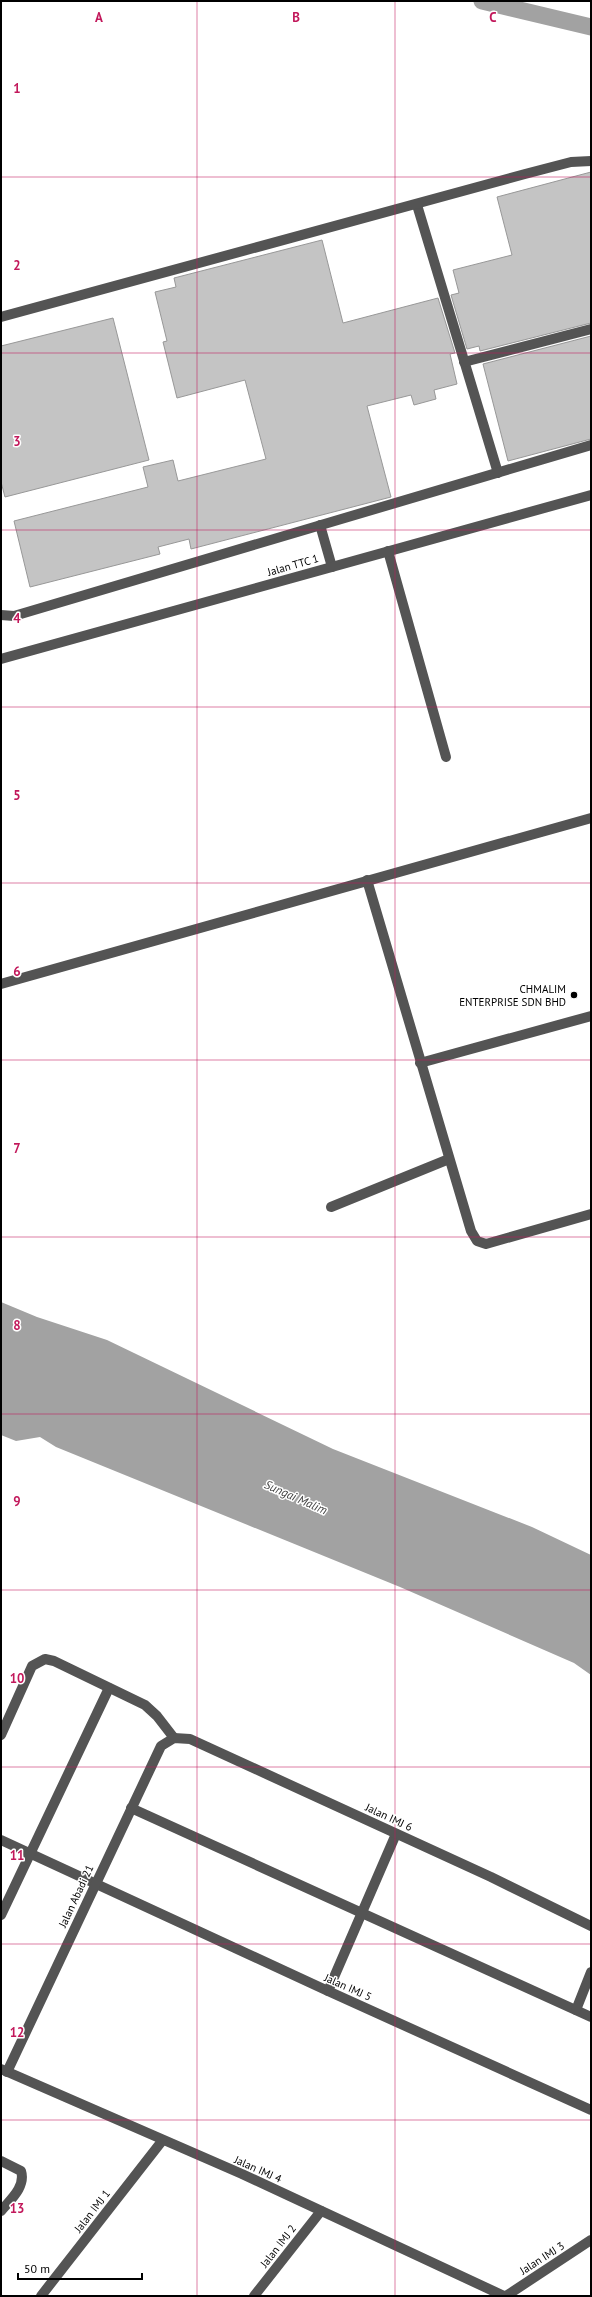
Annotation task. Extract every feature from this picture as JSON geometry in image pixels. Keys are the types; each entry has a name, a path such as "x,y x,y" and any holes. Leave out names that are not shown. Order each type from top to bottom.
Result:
{"street":[{"path":"1,317 571,162 591,161"},
{"path":"417,205 498,473"},
{"path":"464,362 591,329"},
{"path":"1,616 14,616 591,445"},
{"name":"Jalan TTC 1","path":"1,659 591,495"},
{"path":"320,525 332,567"},
{"path":"388,551 446,757"},
{"path":"1,984 591,818"},
{"path":"367,880 420,1063 471,1231 476,1241 486,1244 591,1214"},
{"path":"420,1063 591,1016"},
{"path":"331,1207 449,1159"},
{"path":"1,1735 4,1720 32,1666 45,1659 54,1661 145,1705 157,1716 174,1738"},
{"path":"1,1915 109,1688"},
{"name":"Jalan Abadi 21","path":"4,2070 96,1883 161,1746 174,1738"},
{"name":"Jalan IMJ 6","path":"174,1738 190,1739 591,1926"},
{"path":"131,1808 591,2017"},
{"path":"328,1992 396,1834"},
{"name":"Jalan IMJ 5","path":"1,1840 328,1992 591,2110"},
{"path":"576,2010 591,1972"},
{"name":"Jalan IMJ 4","path":"4,2070 321,2211 505,2296"},
{"name":"Jalan IMJ 1","path":"41,2296 162,2141"},
{"path":"1,2162 21,2171 23,2178 22,2184 1,2211"},
{"name":"Jalan IMJ 2","path":"254,2296 321,2211"},
{"name":"Jalan IMJ 3","path":"505,2296 591,2240"}],"water":[{"name":"Sungai Malim","path":"1,1302 37,1317 107,1340 333,1449 532,1527 591,1555 591,1675 574,1663 400,1587 56,1447 40,1437 16,1441 1,1435"}],"building":[{"path":"591,172 591,323 480,351 479,346 467,349 451,295 459,293 453,270 512,255 497,197"},
{"path":"322,240 343,323 438,298 455,353 450,354 457,384 434,390 436,399 414,405 411,395 367,406 391,497 191,549 189,539 158,547 160,554 30,587 14,521 148,487 143,467 173,460 178,481 266,459 245,380 177,398 163,342 167,341 155,292 176,287 174,278"},
{"path":"113,318 149,460 5,497 1,482 1,346"},
{"path":"591,336 591,439 508,461 483,364"}],"waterway":[{"path":"482,1 591,27"}],"place":[{"name":"CHMALIM ENTERPRISE SDN BHD","path":"574,995"}]}
